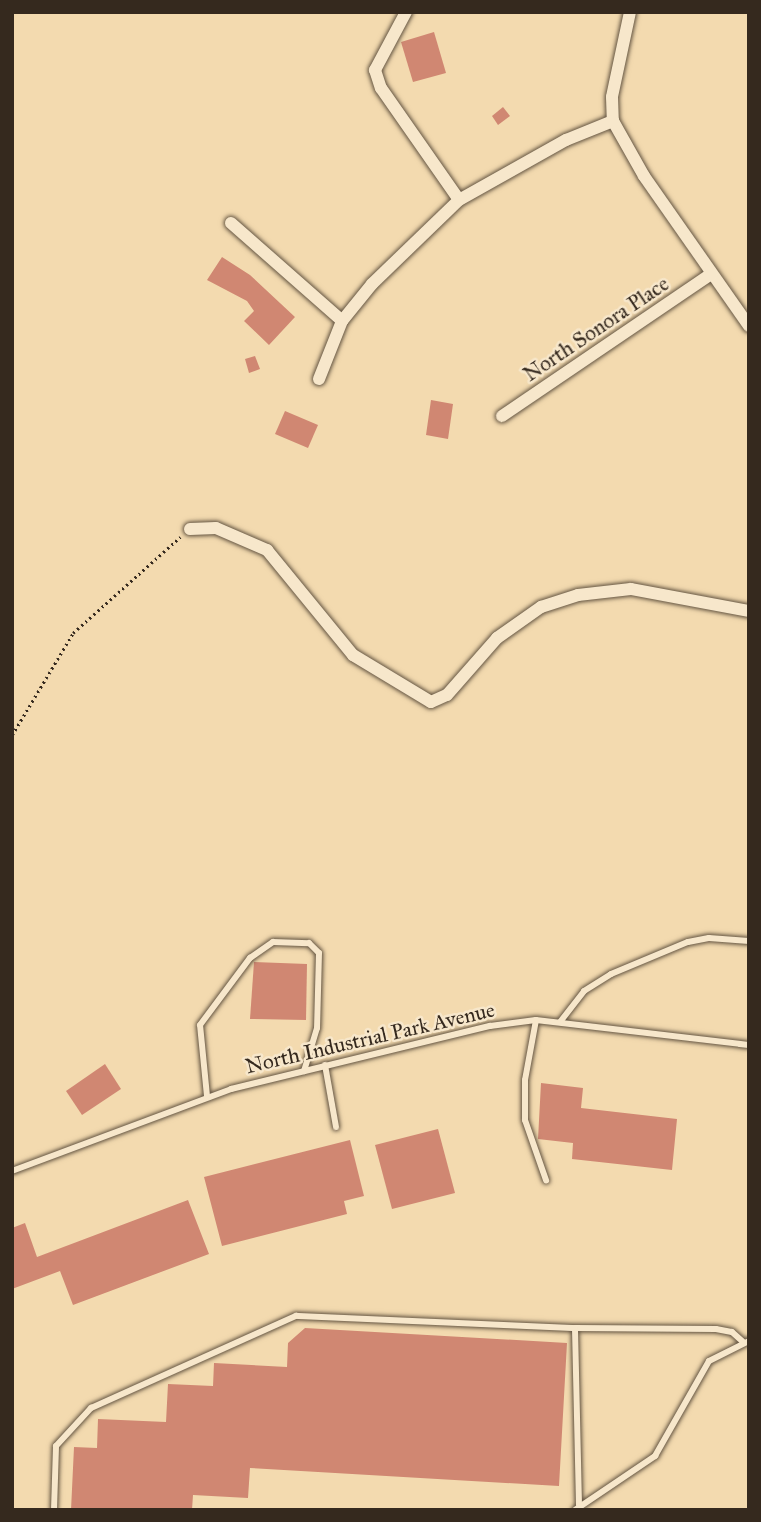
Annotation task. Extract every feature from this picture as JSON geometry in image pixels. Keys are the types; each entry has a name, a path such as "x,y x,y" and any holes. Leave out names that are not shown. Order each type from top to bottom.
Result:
{"street":[{"path":"406,12 375,70 381,88 459,200"},
{"path":"630,12 612,97 613,121 644,176 749,326"},
{"path":"319,379 342,321 372,284 459,200 566,140 613,121"},
{"path":"232,223 342,321"},
{"name":"North Sonora Place","path":"502,416 711,274"},
{"path":"190,529 216,528 267,550 353,655 430,702 447,695 466,668 519,622 541,607 578,595 642,590 749,611"}],"lane":[{"path":"559,1023 584,991 611,974 688,942 709,938 749,941"},
{"path":"207,1096 200,1025 250,958 273,942 309,943 319,953 317,1028 304,1071"},
{"path":"536,1020 525,1080 525,1120 546,1180"},
{"name":"North Industrial Park Avenue","path":"12,1171 207,1096 325,1065 536,1020 749,1045"},
{"path":"325,1065 336,1127"},
{"path":"54,1510 56,1446 91,1408 296,1316 575,1328 716,1329 732,1332 746,1342 709,1361 694,1379 655,1456 577,1507"},
{"path":"575,1328 577,1507"}],"path":[{"path":"12,734 73,633 190,529"}],"building":[{"path":"434,32 446,73 413,82 401,42"},
{"path":"503,107 510,116 498,125 492,116"},
{"path":"222,257 250,275 295,317 269,345 244,321 254,311 247,301 207,280"},
{"path":"255,356 260,369 249,373 245,359"},
{"path":"431,400 453,404 448,439 426,435"},
{"path":"285,411 318,425 308,448 275,434"},
{"path":"254,962 307,964 306,1020 250,1019"},
{"path":"105,1064 121,1089 82,1115 66,1091"},
{"path":"541,1083 583,1088 581,1108 677,1119 672,1170 572,1159 573,1143 538,1139"},
{"path":"438,1129 455,1193 392,1209 375,1145"},
{"path":"350,1140 364,1196 344,1201 347,1214 222,1246 204,1177"},
{"path":"188,1200 209,1254 73,1305 60,1271 12,1289 12,1228 25,1223 37,1257"},
{"path":"305,1328 567,1343 559,1486 250,1468 248,1498 193,1495 192,1510 71,1510 74,1447 97,1448 98,1419 166,1422 168,1384 213,1386 214,1363 287,1367 288,1343"}]}
